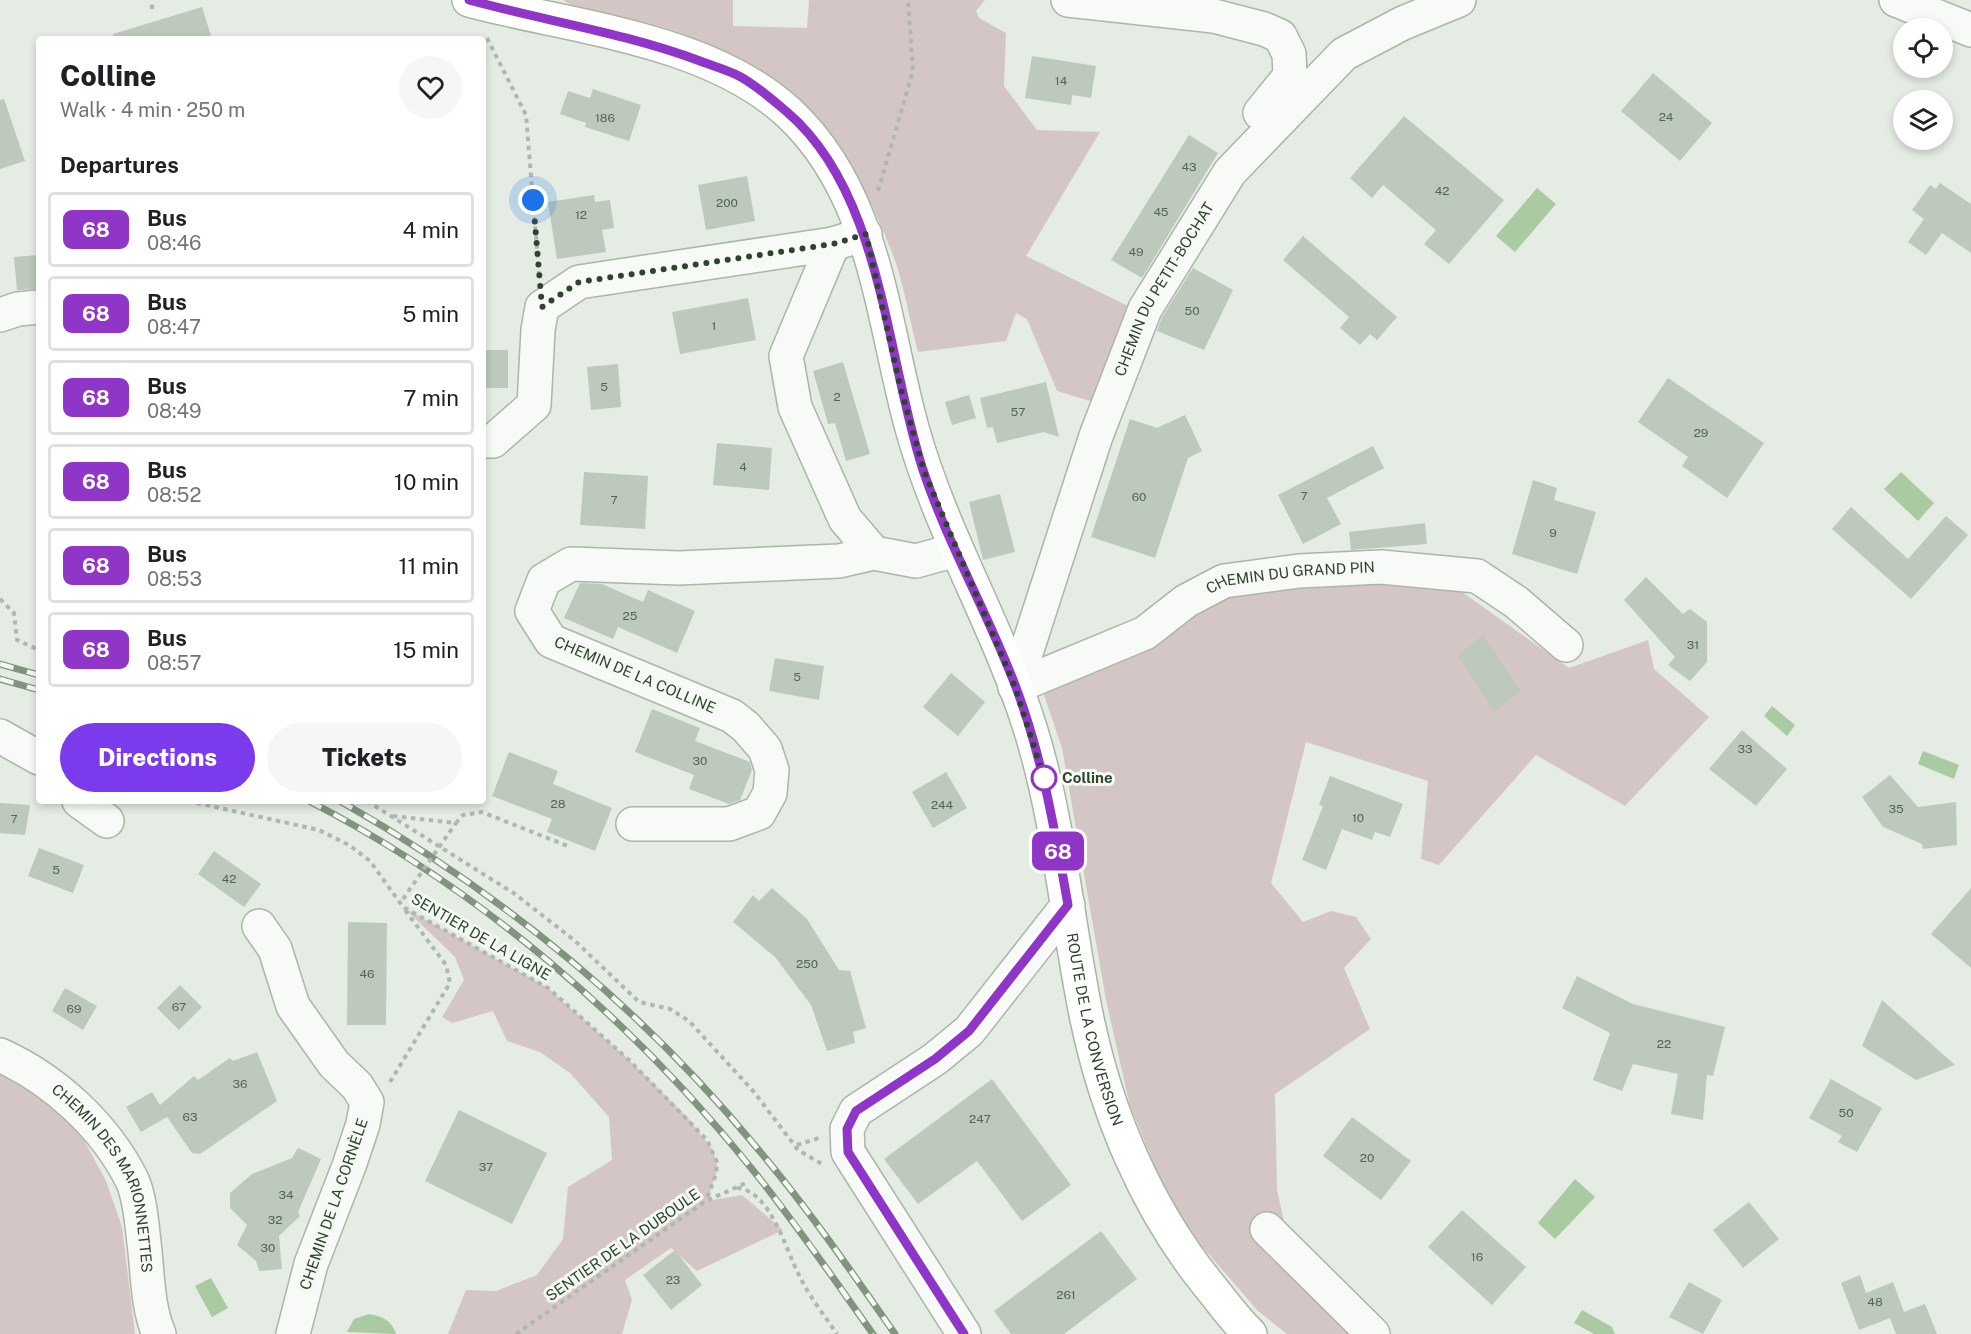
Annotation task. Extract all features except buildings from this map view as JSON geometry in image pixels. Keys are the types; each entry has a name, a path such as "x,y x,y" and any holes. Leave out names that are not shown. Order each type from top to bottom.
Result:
{"main road":[{"name":"ROUTE DE LA CONVERSION","path":"469,0 660,46 739,76 789,113 823,151 847,192 866,234 900,386 924,471 1015,687 1044,777 1088,1021 1116,1119 1149,1195 1179,1248 1250,1334"}],"street":[{"path":"1068,0 1214,16 1264,29 1280,36 1288,54 1290,76 1248,127 1250,149"},
{"name":"CHEMIN DU PETIT-BOCHAT","path":"1015,687 1096,436 1146,309 1230,172 1344,54 1403,23 1459,0"},
{"path":"1896,0 1971,30"},
{"path":"486,441 493,441 534,405 538,330 542,307 579,282 833,244 866,234"},
{"path":"833,244 786,356 795,407 845,519 874,553"},
{"path":"0,315 36,306"},
{"name":"CHEMIN DE LA COLLINE","path":"633,824 729,824 759,813 773,782 770,760 758,739 732,716 551,641 532,611 544,580 571,564 679,568 839,561 874,553 916,561 956,550"},
{"name":"CHEMIN DU GRAND PIN","path":"1015,687 1145,633 1186,601 1224,581 1299,571 1381,567 1477,576 1516,602 1566,645"},
{"path":"0,736 36,756"},
{"path":"83,804 107,821"},
{"path":"964,1334 848,1152 847,1129 856,1111 935,1059 969,1031 1068,905"},
{"name":"CHEMIN DE LA CORNÈLE","path":"259,926 275,949 293,1006 334,1064 357,1086 367,1102 350,1166 311,1264 293,1334"},
{"name":"CHEMIN DES MARIONNETTES","path":"0,1055 63,1093 103,1135 133,1182 144,1241 153,1319 159,1334"},
{"path":"1267,1229 1373,1334"}],"path":[{"path":"152,0 152,9"},
{"path":"875,201 913,71 908,0"},
{"path":"487,38 526,115 542,307"},
{"path":"0,599 14,613 17,640 36,649"},
{"name":"SENTIER DE LA LIGNE","path":"202,804 319,830 349,844 370,861 402,903 548,988 629,1060 687,1116 712,1149 717,1162 716,1174 706,1201"},
{"path":"371,804 514,894 574,940 639,1002 670,1009 689,1021 754,1092 798,1150 828,1170"},
{"path":"388,1085 450,983 446,965 402,903 456,823 463,815 482,812 570,847"},
{"path":"389,816 456,823"},
{"path":"797,1145 829,1135"},
{"name":"SENTIER DE LA DUBOULE","path":"516,1334 706,1201 748,1182"},
{"path":"733,1189 739,1187 753,1193 765,1208 780,1231 799,1276 837,1334"}],"shaded area":[{"path":"563,0 733,0 733,26 807,28 809,0 985,0 976,11 979,18 1006,33 1004,86 1037,130 1100,132 1026,256 1128,306 1094,402 1057,391 1027,319 1016,313 1006,341 918,352 896,262 873,207 853,170 831,137 806,108 778,84 745,62 707,43 663,27 579,7"},
{"path":"1537,188 1556,204 1515,252 1496,236"},
{"path":"1901,472 1934,503 1918,521 1884,489"},
{"path":"1408,582 1458,589 1569,668 1648,640 1654,669 1709,717 1625,806 1536,755 1439,865 1421,859 1428,781 1306,742 1271,883 1303,922 1331,911 1356,917 1371,939 1344,968 1370,1029 1275,1094 1277,1190 1295,1271 1358,1334 1287,1334 1258,1311 1199,1243 1164,1189 1130,1106 1106,1000 1062,748 1043,692 1208,602 1238,592"},
{"path":"1772,706 1795,725 1787,736 1764,716"},
{"path":"1923,751 1959,765 1954,779 1918,764"},
{"path":"403,907 548,988 629,1060 687,1117 712,1149 717,1162 716,1174 707,1201 742,1195 783,1230 697,1271 671,1248 625,1280 632,1300 622,1334 448,1334 466,1290 496,1291 537,1275 563,1239 568,1187 612,1160 609,1117 570,1073 540,1052 507,1041 493,1011 452,1023 442,1017 464,980 455,957"},
{"path":"0,1067 53,1103 84,1140 106,1181 122,1227 135,1334 0,1334"},
{"path":"1575,1179 1595,1197 1555,1239 1538,1223"},
{"path":"211,1278 228,1308 212,1317 195,1286"},
{"path":"1582,1310 1612,1327 1615,1334 1594,1334 1574,1323"},
{"path":"369,1314 386,1320 396,1334 347,1332 354,1319"}],"railway":[{"path":"0,664 36,674"},
{"path":"0,679 36,689"},
{"path":"314,804 372,836 493,917 550,962 604,1010 706,1114 752,1169 799,1230 873,1334"},
{"path":"345,804 456,873 511,913 616,1000 665,1047 712,1096 775,1170 895,1334"}],"bus line":[{"name":"68","path":"469,0 660,46 739,76 789,113 823,151 847,192 866,234 900,386 924,471 1030,728 1052,814 1068,905 969,1031 935,1059 856,1111 847,1129 848,1152 964,1334"}],"place":[{"name":"Colline","path":"1044,778"}],"route":[{"path":"533,200 542,307 579,282 833,244 866,234 900,386 924,471 1015,687 1030,728 1044,778"}]}
